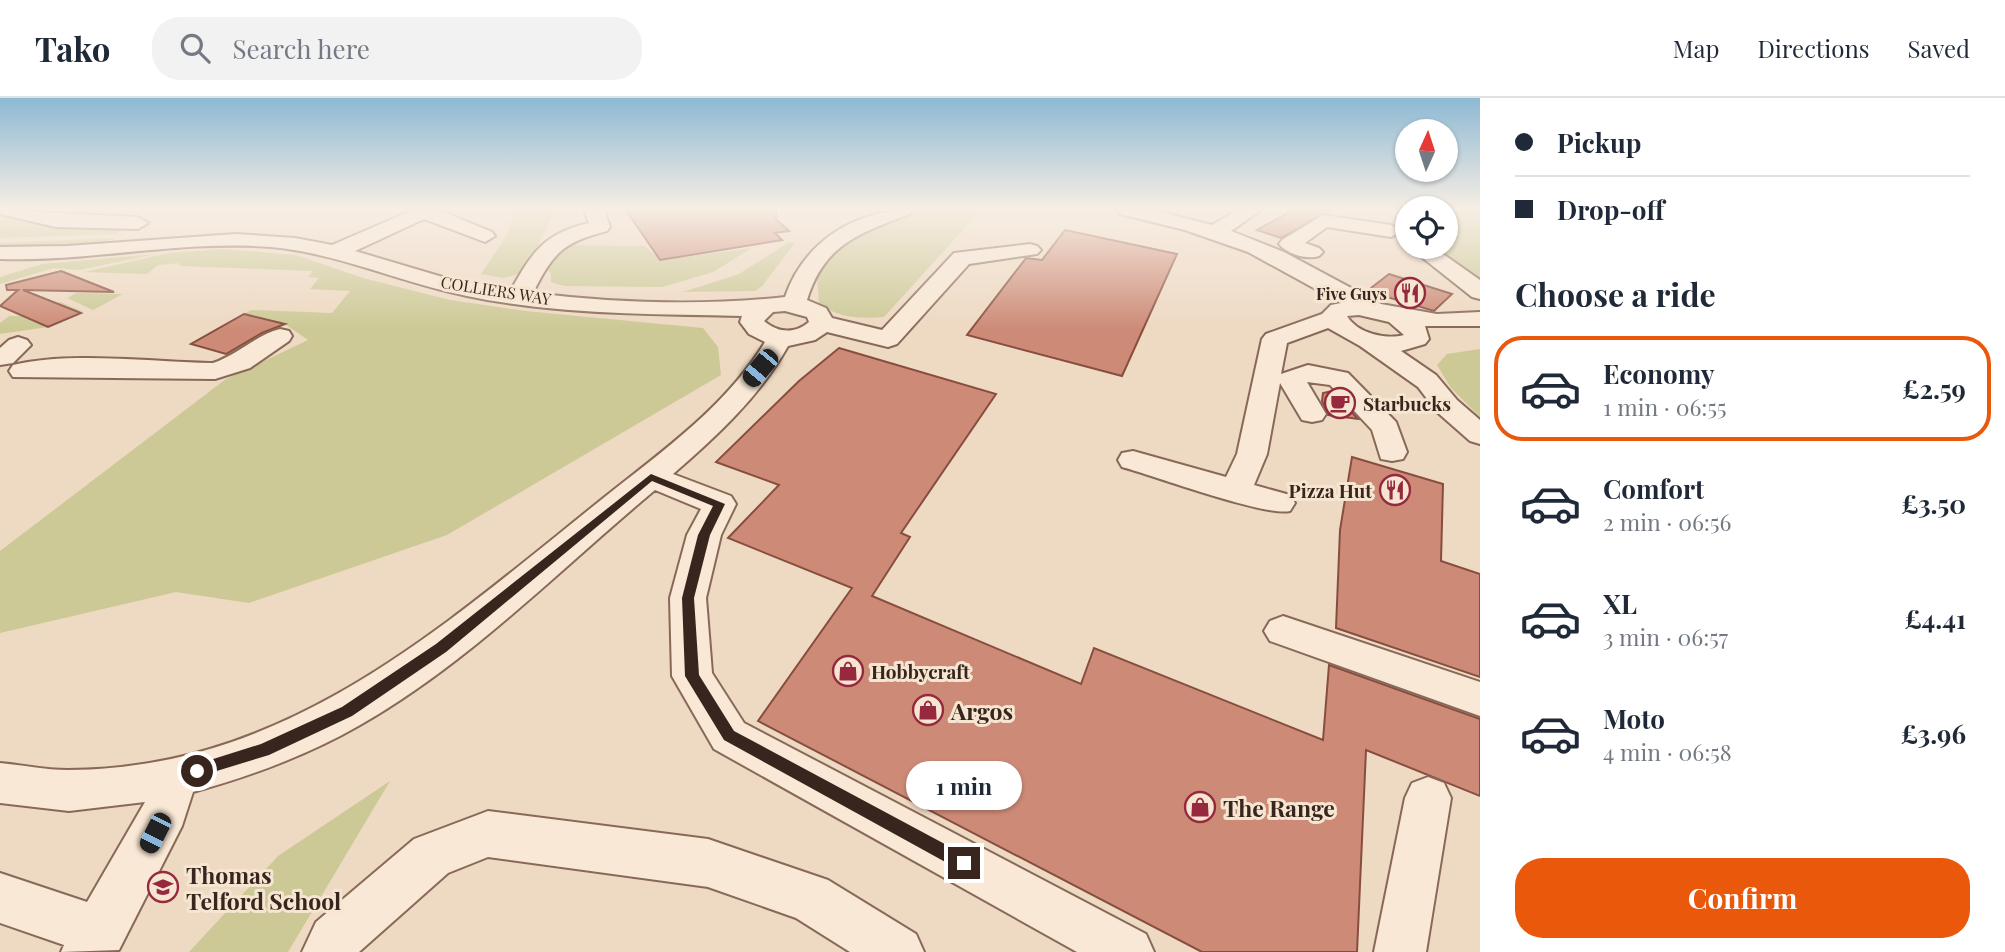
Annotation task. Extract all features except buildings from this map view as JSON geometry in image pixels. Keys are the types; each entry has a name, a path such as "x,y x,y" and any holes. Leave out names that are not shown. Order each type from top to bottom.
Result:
{"street":[{"name":"COLLIERS WAY","path":"4,258 49,250"},
{"name":"COLLIERS WAY","path":"327,250 466,289 519,297 772,319 818,313 821,324 818,329 803,336 772,319"},
{"path":"519,297 547,250"},
{"path":"0,783 77,790 174,777 264,750 347,712 441,648 651,477 731,403 774,351 772,319 821,250"},
{"path":"821,324 888,339 962,258 1030,250"},
{"path":"1258,250 1295,266 1342,296 1412,326 1416,331 1415,340 1427,381"},
{"path":"1258,250 1329,323 1366,356 1447,406 1480,435"},
{"path":"1306,250 1312,252"},
{"path":"1438,259 1480,292"},
{"path":"1235,492 1252,454 1271,348 1275,339 1329,323 1348,308 1437,321 1480,319"},
{"path":"1329,323 1361,338 1427,381 1447,406"},
{"path":"1361,338 1399,344 1480,334"},
{"path":"9,363 77,368 215,370 240,362 280,336"},
{"path":"1312,414 1291,379 1308,373 1325,374 1339,379 1386,428 1392,453"},
{"path":"1133,460 1279,503"},
{"path":"651,477 720,504 704,535 688,598 692,676 729,736 1128,952"},
{"path":"1283,631 1480,699"},
{"path":"0,898 94,942 166,811 174,777"},
{"path":"1400,952 1428,798"},
{"path":"328,952 334,940 431,856 488,834 708,863 810,898 898,952"}],"shaded area":[{"path":"233,250 296,255 363,278 450,300 526,311 703,328 718,347 721,375 447,535 249,603 176,592 0,633 0,551 226,379 308,340 285,324 244,314 251,310 332,313 350,291 310,289 319,278 308,277 313,271 180,266 180,263 158,265 147,274 84,272 169,253"},
{"path":"497,250 536,250 526,272 503,278 481,274"},
{"path":"552,250 649,250 660,260 749,250 713,272 662,287 565,286 551,282 551,273 544,267"},
{"path":"777,250 790,250 762,286 755,291 683,292 739,274"},
{"path":"838,250 945,250 884,317 850,316 826,308 819,303 817,275"},
{"path":"1458,250 1480,250 1480,277 1454,259 1458,259"},
{"path":"156,254 79,270 54,268 0,284 0,277 42,264"},
{"path":"76,293 123,294 93,310 67,298"},
{"path":"60,302 84,312 71,309 39,323 48,327 0,334 0,323 9,316 25,316"},
{"path":"1480,349 1480,417 1451,388 1437,365 1447,354"},
{"path":"390,781 288,952 189,952 278,856"}],"place":[{"name":"Five Guys","path":"1410,293"},
{"name":"Starbucks","path":"1340,403"},
{"name":"Pizza Hut","path":"1395,490"},
{"name":"Hobbycraft","path":"848,671"},
{"name":"Argos","path":"928,710"},
{"name":"The Range","path":"1200,807"},
{"name":"Thomas Telford School","path":"163,887"}],"route":[{"path":"197,771 264,750 347,712 441,648 651,477 720,504 704,535 688,598 692,676 729,736 964,863"}]}
